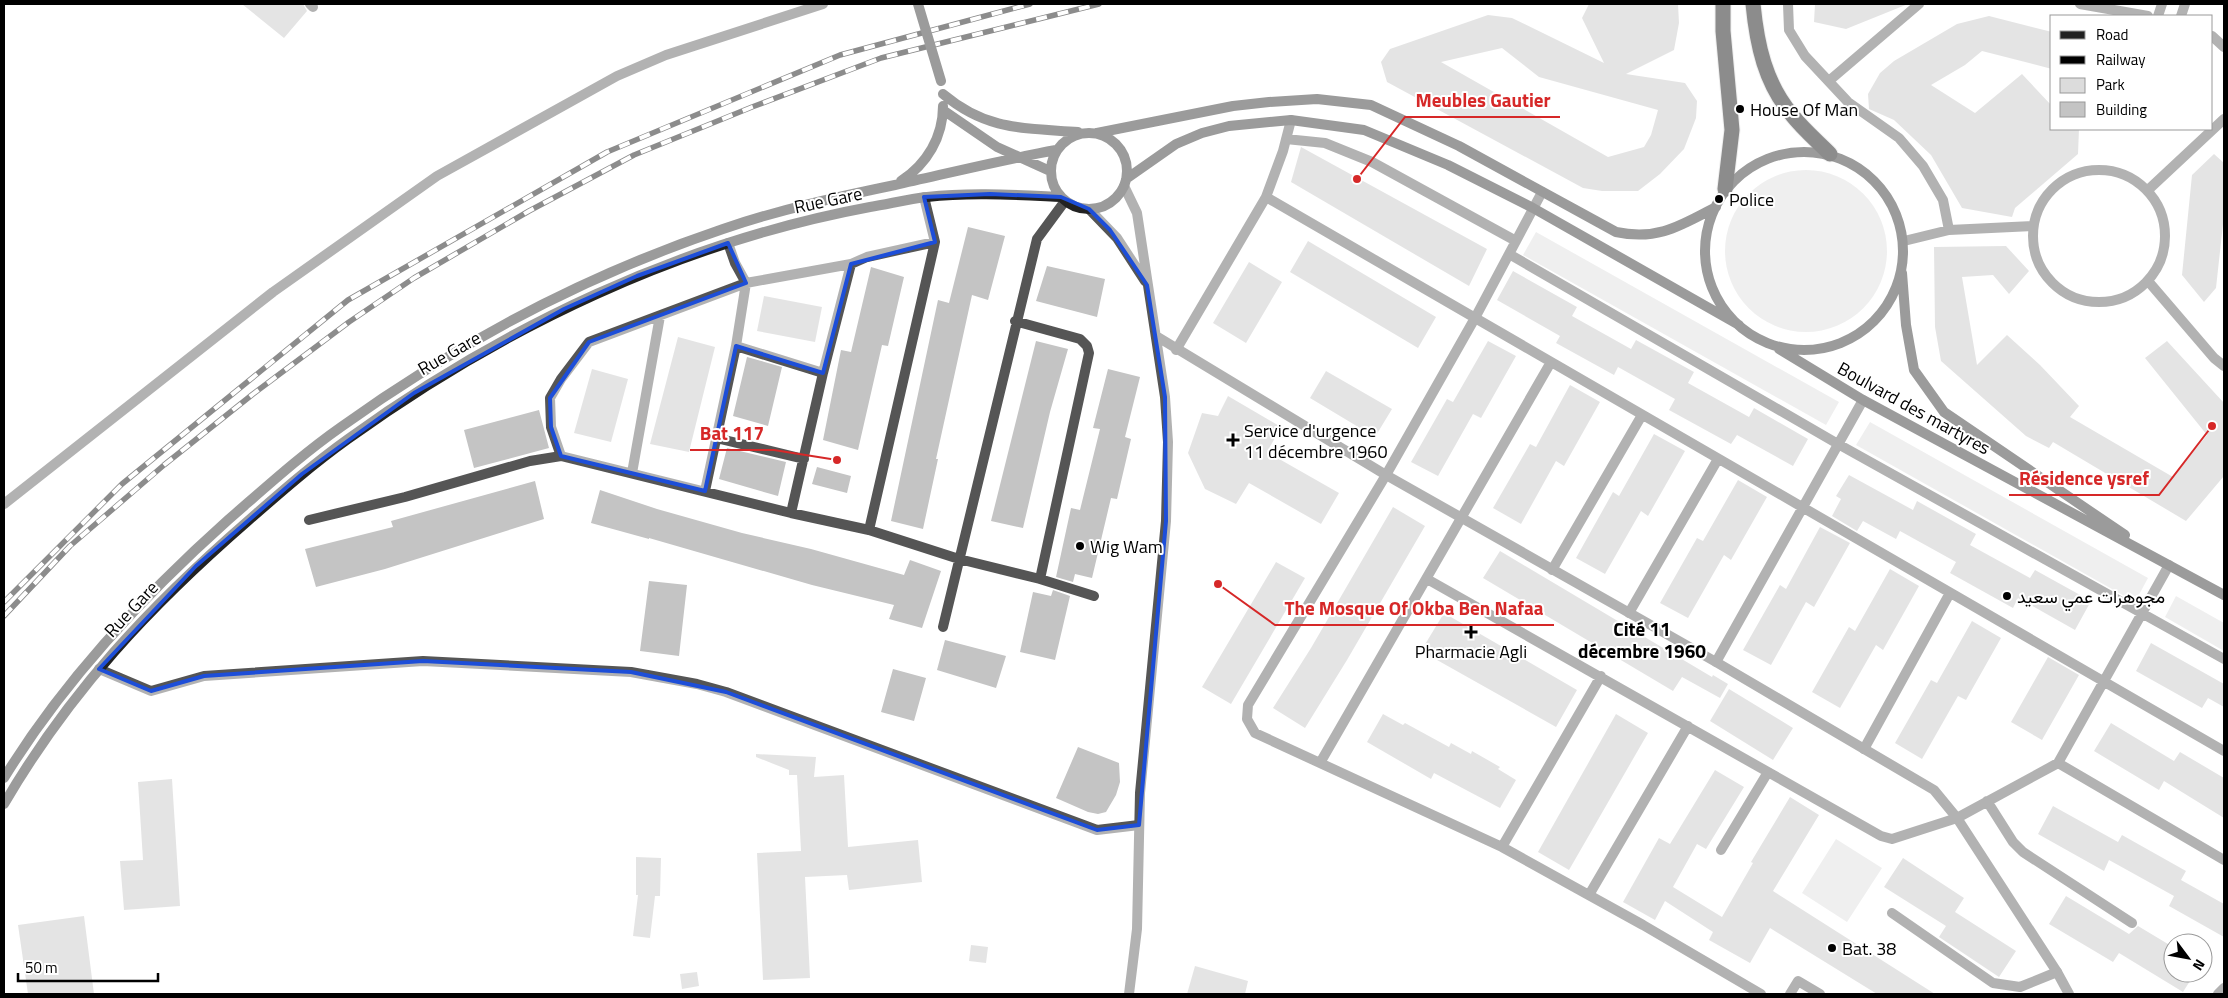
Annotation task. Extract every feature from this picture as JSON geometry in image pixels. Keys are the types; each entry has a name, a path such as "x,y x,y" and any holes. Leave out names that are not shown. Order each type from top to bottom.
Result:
{"highway":[{"path":"1723,4 1723,31 1732,130 1725,190"},
{"path":"1753,4 1756,38 1764,68 1777,96 1792,116 1830,154"}],"main road":[{"path":"896,184 920,166 929,154 941,127 944,94 918,4"},
{"path":"944,94 956,105 987,121 1003,126 1082,133 1097,133 1233,106 1269,102 1317,99 1370,105 1459,146 1616,232 1632,236 1649,236 1665,232 1716,207"},
{"path":"943,110 978,135 1016,157 1050,171"},
{"path":"1125,182 1176,144 1202,133 1229,126 1291,120 1364,130 1448,165 1533,208 1739,325"},
{"path":"1082,133 1067,138 1056,150 1050,171 1051,181 1063,199 1076,207 1089,209 1100,208 1110,203 1118,195 1125,182 1127,167 1121,150 1108,137 1097,133"},
{"name":"Rue Gare","path":"4,778 51,707 88,661 189,555 292,464 339,428 407,381 474,340 558,296 723,228 851,194 1016,157 1056,150"},
{"path":"1902,271 1890,301 1869,326 1841,344 1809,350 1776,347 1747,333 1724,310 1709,282 1704,250 1710,218 1725,190 1746,169 1772,156 1801,151 1830,154 1858,166 1880,186 1896,211 1904,241 1902,271 1906,325 1914,370 1944,412 2170,565 2224,595"},
{"name":"Rue Gare","path":"4,804 26,766 52,729 99,669 149,612 204,559 302,474 346,440 414,393 480,354 564,309 636,276 728,242 820,217 924,197 990,194 1063,199"},
{"name":"Boulvard des martyres","path":"1776,347 1863,400 2170,565"}],"street":[{"path":"4,504 273,292 437,176 625,72 666,55 823,4"},
{"path":"1788,4 1789,30 1805,56 1830,80 1848,102 1899,138 1923,166 1943,200 1949,230"},
{"path":"1830,80 1919,4"},
{"path":"2080,4 2142,15"},
{"path":"2213,37 2224,47"},
{"path":"2213,129 2224,119"},
{"path":"1176,350 1266,197 1291,120"},
{"path":"2148,190 2212,130"},
{"path":"1286,139 1326,144 1372,162 1516,241"},
{"path":"2105,169 2128,175 2148,190 2162,211 2166,236 2162,260 2148,281 2129,296 2106,302 2082,300 2060,290 2043,272 2034,250 2033,226 2042,202 2058,183 2080,172 2105,169"},
{"path":"1125,182 1137,213 1165,397 1168,442 1166,521 1140,793 1137,929 1129,994"},
{"path":"1542,192 1475,318 1386,475 1248,705 1246,720 1255,733 1502,847 1761,994"},
{"path":"869,530 935,242 924,197"},
{"path":"1266,197 2224,751"},
{"path":"942,627 1036,239 1063,199"},
{"path":"1089,209 1117,238 1147,285"},
{"path":"1904,241 1949,230 2033,226"},
{"path":"705,491 736,346 746,283 735,263 728,242"},
{"path":"561,456 551,427 550,398 561,379 589,342 746,283 851,264 867,258 935,242"},
{"path":"1509,254 1838,444 2224,659"},
{"path":"791,513 823,373 851,264"},
{"path":"2148,281 2214,358 2224,366"},
{"path":"632,474 660,316"},
{"path":"1015,321 1080,338 1087,346 1089,353 1040,579"},
{"path":"1156,336 1176,350 1386,475 1716,662 1934,790 1957,818 2058,972 2069,994"},
{"path":"736,346 823,373"},
{"path":"1320,763 1551,362"},
{"path":"1716,662 1863,400"},
{"path":"1552,570 1642,415"},
{"path":"716,438 804,459"},
{"path":"309,520 405,497 521,463 561,456 791,513 869,530 959,558 1040,579 1094,596"},
{"path":"1628,613 1718,459"},
{"path":"1427,579 1881,836 1892,839 1957,818 2058,763 2170,565"},
{"path":"1864,749 1950,593"},
{"path":"99,669 151,691 204,676 423,661 631,672 697,684 726,692 1097,830 1139,825"},
{"path":"1502,847 1601,676"},
{"path":"1589,895 1688,726"},
{"path":"2058,763 2224,860"},
{"path":"1721,850 1768,772"},
{"path":"1987,801 2013,842 2023,852 2132,923"},
{"path":"1892,913 1993,983 2020,987 2058,972"},
{"path":"1790,994 1798,981 1820,994"},
{"path":"2218,994 2224,988"}],"highlighted area":[{"path":"990,194 1061,197 1089,209 1110,230 1147,285 1165,397 1166,521 1139,825 1097,830 726,692 631,672 423,661 204,676 151,691 99,669 196,566 302,474 414,393 564,309 637,276 728,243 746,283 589,342 550,398 551,427 561,456 705,491 736,346 823,373 851,264 935,242 924,197"}],"green space":[{"path":"1806,170 1822,172 1837,177 1851,184 1863,194 1873,206 1880,220 1885,235 1887,251 1885,267 1880,282 1873,296 1863,308 1851,318 1837,325 1822,330 1806,332 1790,330 1775,325 1761,318 1749,308 1739,296 1732,282 1727,267 1725,251 1727,235 1732,220 1739,206 1749,194 1761,184 1775,177 1790,172"},
{"path":"1536,232 1839,402 1826,425 1523,255"},
{"path":"1870,422 2148,578 2135,602 1856,445"},
{"path":"2176,596 2224,623 2224,651 2165,617"},
{"path":"1836,839 1882,868 1847,922 1802,893"}],"building":[{"path":"242,4 303,4 307,11 284,38"},
{"path":"1589,4 1678,4 1679,23 1674,50 1626,74 1685,83 1697,101 1696,118 1684,149 1660,174 1638,191 1602,191 1583,188 1387,82 1381,62 1390,49 1488,15 1512,18 1604,63 1582,18","holes":["1502,48 1539,77 1658,110 1651,135 1644,147 1608,157 1441,62"]},
{"path":"1815,4 1908,4 1846,29 1814,22"},
{"path":"1989,16 2050,31 2050,68 1982,51 1965,65 1931,85 1975,113 2022,74 2050,104 2050,130 2079,130 2078,154 2015,208 2012,217 1962,208 1931,155 1894,120 1869,109 1868,94 1880,73 1894,61 1957,24"},
{"path":"1301,147 1487,249 1469,286 1291,182"},
{"path":"2214,154 2224,163 2224,215 2216,288 2204,302 2182,275 2192,175"},
{"path":"968,227 1005,236 988,300 972,295 936,459 938,459 923,529 891,521 938,300 949,303"},
{"path":"1308,241 1436,317 1418,348 1290,272"},
{"path":"2006,246 2029,271 2009,294 1993,275 1962,277 1977,365 2007,335 2040,365 2079,406 2070,417 2173,477 2207,435 2145,358 2167,341 2224,403 2224,476 2186,521 2053,442 2049,448 2026,436 1941,361 1935,327 1934,247"},
{"path":"1249,262 1282,282 1246,343 1213,323"},
{"path":"1047,266 1105,279 1097,317 1036,301"},
{"path":"871,267 904,277 888,346 882,345 858,450 823,440 841,350 851,352"},
{"path":"1513,271 1577,307 1572,316 1631,349 1636,340 1694,372 1688,383 1749,417 1754,408 1808,439 1793,466 1737,435 1731,444 1669,410 1675,399 1618,367 1614,375 1556,343 1560,336 1497,300"},
{"path":"764,296 822,307 815,342 757,331"},
{"path":"678,337 715,347 689,452 650,444"},
{"path":"1036,341 1068,349 1050,412 1023,528 991,521"},
{"path":"1488,341 1516,356 1481,418 1473,414 1438,476 1411,462 1447,399 1453,402"},
{"path":"747,357 782,367 768,426 733,416"},
{"path":"592,369 628,379 611,442 574,433"},
{"path":"1108,369 1140,377 1125,437 1131,439 1117,499 1111,498 1092,578 1075,574 1073,582 1056,577 1071,508 1080,510 1100,429 1093,428"},
{"path":"1326,371 1392,409 1375,437 1310,398"},
{"path":"1570,385 1600,402 1564,466 1556,461 1521,524 1493,508 1530,444 1536,447"},
{"name":"Service d'urgence 11 décembre 1960","path":"1228,396 1281,427 1267,452 1339,493 1321,524 1249,483 1236,504 1205,489 1188,453 1202,413 1218,416"},
{"path":"539,410 549,448 474,468 464,430"},
{"path":"1654,434 1685,451 1648,516 1641,511 1605,574 1576,558 1613,492 1619,496"},
{"path":"727,448 786,462 778,496 719,479"},
{"path":"817,467 851,476 847,493 812,484"},
{"path":"1849,475 1913,510 1917,501 1976,534 1970,545 2030,578 2035,570 2091,601 2075,630 2018,598 2013,608 1950,573 1956,562 1900,531 1896,539 1863,521 1857,531 1832,516 1841,499 1836,496"},
{"path":"1738,480 1767,497 1731,560 1724,555 1688,618 1660,603 1697,538 1703,541"},
{"path":"535,481 544,519 385,569 316,587 305,549 393,527 391,521"},
{"path":"600,490 657,509 742,533 811,549 904,575 910,560 941,571 922,628 889,619 894,605 812,585 591,523"},
{"path":"1393,507 1425,526 1305,728 1273,708 1311,648"},
{"path":"1820,527 1850,543 1814,607 1806,602 1771,665 1743,650 1780,585 1786,589"},
{"path":"1500,551 1712,677 1713,675 1728,684 1720,698 1682,677 1673,691 1483,578"},
{"path":"1276,562 1305,578 1231,704 1202,687"},
{"path":"1890,569 1919,586 1883,650 1876,645 1840,708 1812,692 1849,627 1855,631"},
{"path":"649,581 687,585 679,656 640,651"},
{"path":"1053,590 1070,596 1055,660 1020,652 1033,592 1051,596"},
{"path":"1444,613 1577,690 1556,727 1421,651"},
{"path":"1972,621 2001,638 1966,700 1958,696 1922,759 1895,743 1931,680 1937,683"},
{"path":"945,640 1006,656 996,688 937,670"},
{"path":"2151,643 2224,684 2224,707 2208,698 2202,708 2136,671"},
{"path":"2048,657 2079,675 2042,740 2011,722"},
{"path":"893,669 926,678 914,721 881,712"},
{"path":"1729,689 1793,728 1773,760 1710,721"},
{"path":"1383,714 1403,725 1405,723 1449,747 1451,743 1471,754 1472,751 1500,767 1498,769 1516,780 1500,808 1434,773 1431,779 1367,742"},
{"path":"1616,714 1648,733 1569,870 1538,852"},
{"path":"2111,723 2174,761 2180,752 2224,778 2224,818 2164,781 2159,790 2094,751"},
{"path":"1078,747 1119,763 1120,782 1116,795 1106,812 1098,814 1088,812 1056,798"},
{"path":"756,754 816,757 814,777 844,775 848,847 918,840 922,882 849,890 847,875 805,877 810,978 763,980 757,853 801,851 797,775 789,775 789,770 756,757"},
{"path":"1715,770 1744,787 1706,849 1697,844 1673,887 1722,917 1753,863 1751,862 1790,797 1819,815 1773,891 1935,994 1877,994 1770,928 1750,963 1709,940 1713,932 1665,901 1655,920 1623,902 1659,838 1670,844"},
{"path":"172,779 180,906 124,910 120,861 143,860 138,782"},
{"path":"2053,806 2118,842 2122,835 2186,871 2181,880 2224,904 2224,937 2169,906 2174,896 2109,860 2104,871 2038,834"},
{"path":"636,857 661,858 660,896 655,896 650,938 633,936 638,895 636,895"},
{"path":"1903,858 1964,898 1955,912 2016,951 1999,977 1939,937 1946,926 1884,887"},
{"path":"2066,896 2129,934 2138,926 2163,941 2163,980 2119,953 2113,962 2049,924"},
{"path":"84,916 94,994 28,994 18,925"},
{"path":"971,945 988,947 986,963 969,961"},
{"path":"1195,966 1248,981 1245,994 1187,994"},
{"path":"697,972 699,986 682,989 680,974"},
{"path":"2168,983 2189,983 2183,992"}],"railway":[{"path":"4,602 122,484 348,300 607,152 840,55 1030,4"},
{"path":"4,616 70,546 164,465 253,394 349,322 414,278 529,211 634,155 752,107 881,58 1099,4"}],"place":[{"name":"House Of Man","path":"1740,109"},
{"name":"Meubles Gautier","path":"1357,179"},
{"name":"Police","path":"1719,199"},
{"name":"Résidence ysref","path":"2212,426"},
{"name":"Service d'urgence 11 décembre 1960","path":"1233,440"},
{"name":"Bat 117","path":"837,460"},
{"name":"Wig Wam","path":"1080,546"},
{"name":"The Mosque Of Okba Ben Nafaa","path":"1218,584"},
{"name":"مجوهرات عمي سعيد","path":"2007,596"},
{"name":"Pharmacie Agli","path":"1471,632"},
{"name":"Bat. 38","path":"1832,948"}],"district":[{"name":"Cité 11 décembre 1960","path":"1642,639"}]}
